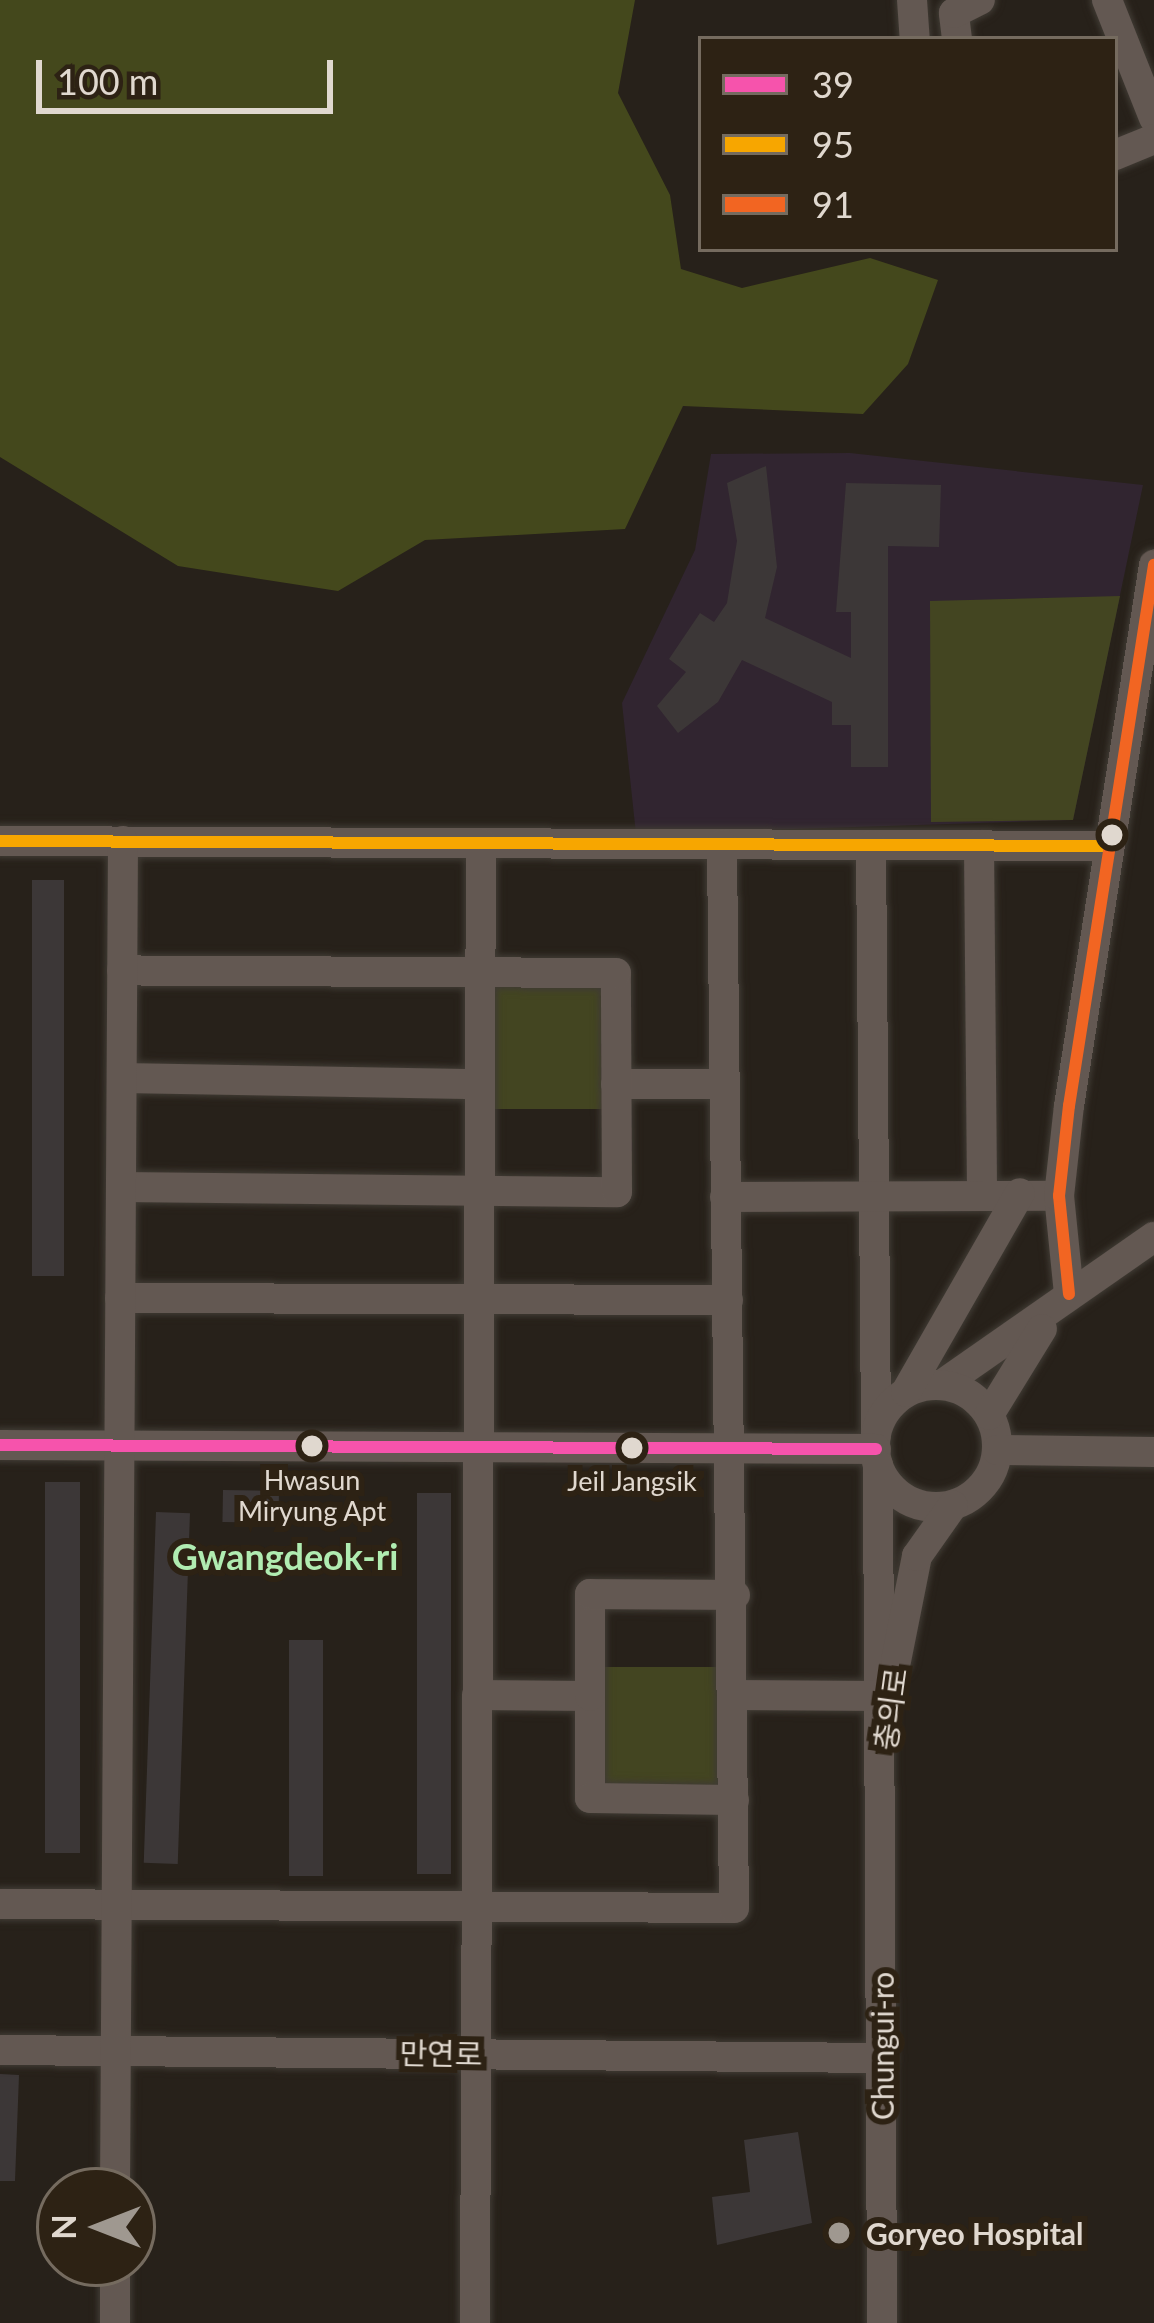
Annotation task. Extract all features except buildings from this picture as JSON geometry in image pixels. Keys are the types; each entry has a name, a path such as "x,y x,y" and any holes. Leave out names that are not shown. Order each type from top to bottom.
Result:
{"street":[{"path":"912,0 915,36"},
{"path":"957,36 955,13 980,0"},
{"path":"1107,0 1154,118"},
{"path":"1118,154 1154,139"},
{"path":"989,1414 1069,1294 1059,1196 1108,846 1154,565"},
{"path":"0,841 1108,846"},
{"path":"115,2167 123,841"},
{"path":"475,2323 481,843"},
{"path":"0,1904 734,1909 735,1595 724,1197 722,844"},
{"name":"충의로","path":"871,845 882,1768"},
{"path":"979,845 982,1193"},
{"path":"121,1187 616,1192 616,973 122,970"},
{"path":"122,1078 480,1084"},
{"path":"616,1084 724,1084"},
{"path":"877,1450 1020,1193"},
{"path":"724,1197 1059,1196"},
{"path":"906,1392 943,1384 988,1356 1154,1237"},
{"path":"120,1298 728,1300"},
{"path":"947,1317 963,1346 988,1356"},
{"path":"877,1450 900,1495 953,1505 984,1485 998,1450 989,1414 943,1384"},
{"path":"0,1445 877,1450"},
{"path":"998,1450 1154,1452"},
{"name":"충의로","path":"882,1768 908,1590 931,1528 953,1505"},
{"path":"734,1800 590,1798 590,1594 735,1595"},
{"path":"478,1695 590,1696"},
{"path":"734,1695 881,1696"},
{"name":"Chungui-ro","path":"882,1768 882,2323"},
{"name":"만연로","path":"0,2050 882,2058"},
{"path":"115,2287 115,2323"}],"shaded area":[{"path":"850,453 1143,485 1073,820 636,834 622,703 695,550 711,454"}],"green space":[{"path":"0,0 635,0 618,93 670,195 681,269 742,288 870,258 938,280 908,364 863,414 683,406 625,529 425,540 338,591 178,566 0,457"},
{"path":"1120,596 1073,820 931,822 930,601"},
{"path":"490,982 611,982 611,1109 490,1109"},
{"path":"597,1667 725,1667 725,1794 597,1794"}],"transit line":[{"name":"91","path":"1069,1294 1059,1196 1069,1106 1154,565"},
{"name":"95","path":"0,841 1108,846"},
{"name":"39","path":"0,1445 876,1449"}],"place":[{"name":"Hwasun Miryung Apt","path":"312,1446"},
{"name":"Jeil Jangsik","path":"632,1448"},
{"name":"Goryeo Hospital","path":"839,2233"}],"district":[{"name":"Gwangdeok-ri","path":"285,1557"}]}
